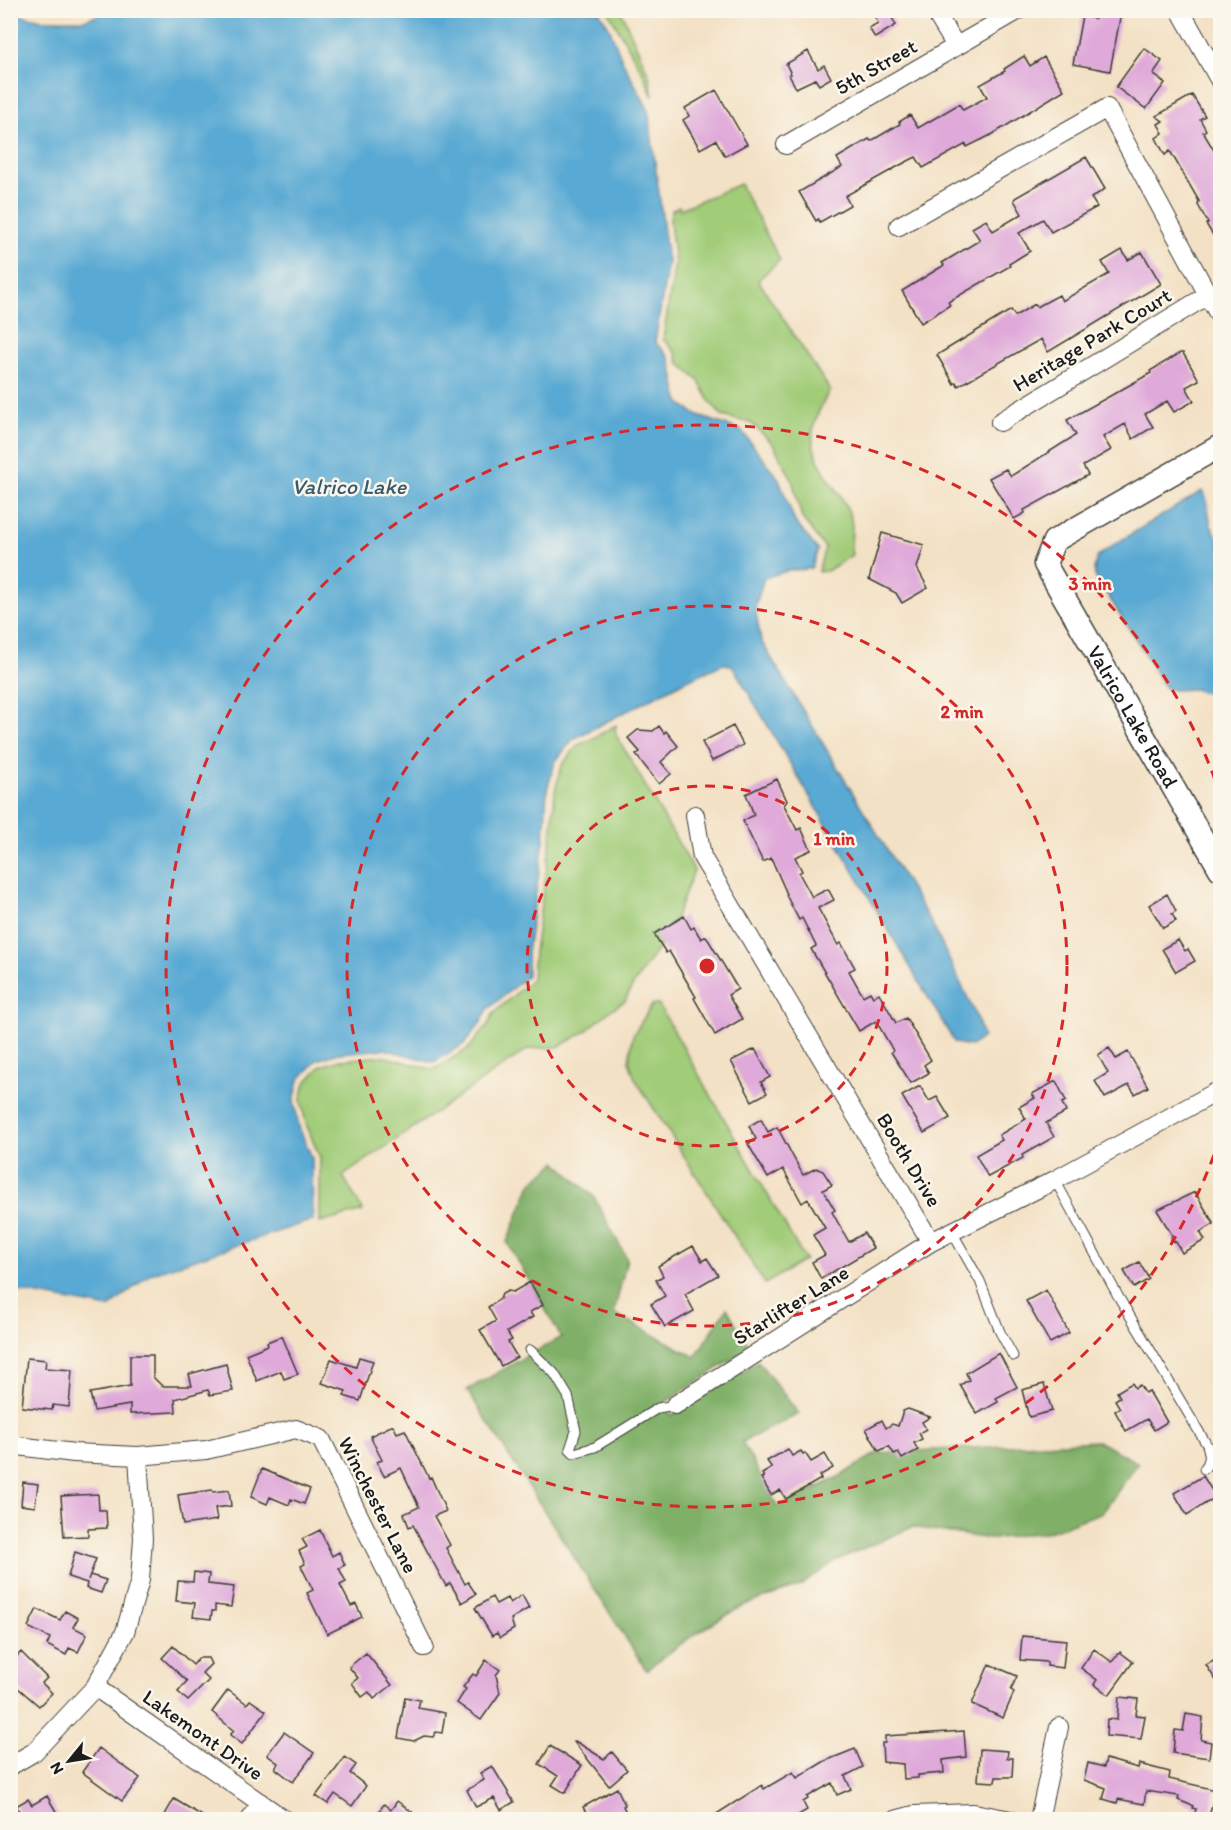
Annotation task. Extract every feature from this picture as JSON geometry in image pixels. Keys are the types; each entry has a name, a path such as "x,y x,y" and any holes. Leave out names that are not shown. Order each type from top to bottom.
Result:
{"street":[{"path":"934,10 956,46"},
{"name":"5th Street","path":"786,144 1019,10"},
{"path":"1180,10 1221,81"},
{"path":"898,226 1107,108 1221,317"},
{"name":"Heritage Park Court","path":"1000,422 1208,295"},
{"name":"Valrico Lake Road","path":"1221,446 1054,541 1045,564 1221,869"},
{"name":"Booth Drive","path":"694,815 702,857 931,1242 1055,1180 1221,1090"},
{"name":"Starlifter Lane","path":"675,1405 931,1242"},
{"name":"Winchester Lane","path":"10,1445 74,1453 138,1456 206,1450 296,1429 321,1439 424,1647"},
{"path":"10,1766 34,1752 95,1687 124,1632 140,1580 143,1538 138,1456"},
{"name":"Lakemont Drive","path":"95,1687 285,1820"},
{"path":"1039,1820 1059,1727"},
{"path":"250,1820 260,1802"},
{"path":"895,1820 914,1815 974,1812 1011,1820"}],"lane":[{"path":"1055,1180 1118,1296 1207,1445 1210,1455 1209,1463 1204,1469"},
{"path":"952,1232 980,1281 1000,1332 1013,1356"},
{"path":"530,1350 554,1373 568,1396 576,1431 570,1449 574,1452 595,1447 658,1408 675,1405"}],"green space":[{"path":"608,11 621,11 649,75 653,97 642,71"},
{"path":"740,184 780,260 758,280 830,390 817,415 813,447 823,469 850,514 852,555 827,571 818,572 825,548 802,518 792,479 773,444 751,423 722,416 711,403 698,380 679,363 676,353 663,339 675,263 670,222 671,211"},
{"path":"616,725 615,733 694,870 671,930 633,985 625,1001 585,1032 558,1047 528,1049 343,1176 363,1211 320,1223 320,1158 306,1124 301,1100 305,1083 321,1066 340,1060 383,1056 431,1069 437,1068 469,1048 487,1026 494,1013 532,979 551,840 555,791 562,765 578,745"},
{"path":"652,1005 659,1005 805,1260 765,1284 635,1079 629,1061 633,1035"},
{"path":"556,1162 594,1197 627,1259 614,1313 695,1357 727,1308 750,1348 664,1403 672,1416 758,1361 799,1414 742,1442 778,1507 837,1478 877,1453 1098,1441 1138,1463 1103,1512 1052,1531 990,1539 912,1527 837,1560 800,1586 744,1605 692,1636 646,1670 467,1390 561,1337 507,1242 531,1184"}],"water":[{"name":"Valrico Lake","path":"110,11 599,11 648,109 668,262 655,342 670,358 679,402 698,416 741,430 779,479 795,522 818,550 811,569 790,570 764,578 755,607 761,641 932,924 976,1015 983,1037 971,1046 955,1043 732,665 723,664 573,739 555,762 547,790 544,840 527,952 527,976 488,1009 464,1044 434,1062 384,1049 339,1053 317,1060 299,1080 294,1101 299,1127 312,1158 313,1220 150,1274 109,1308 11,1290 11,13 42,20 84,20"},
{"path":"1202,491 1206,497 1211,525 1220,542 1220,698 1194,689 1165,688 1095,576 1094,568 1097,557 1115,544"}],"building":[{"path":"871,10 906,10 892,18 896,25 875,38 869,28 878,23"},
{"path":"1096,10 1121,13 1110,71 1073,64 1082,16 1095,19"},
{"path":"1144,48 1162,61 1153,74 1165,83 1146,109 1116,87"},
{"path":"808,51 818,69 824,65 831,78 819,85 815,79 796,88 786,64"},
{"path":"1024,56 1030,66 1044,57 1064,90 993,134 967,147 966,144 923,168 916,157 904,163 845,196 850,205 820,222 818,219 816,221 799,192 842,167 837,158 900,124 899,122 910,115 918,128 959,104 963,110 987,97 980,85 1005,71 1004,69"},
{"path":"716,90 747,144 725,156 716,140 700,149 683,120 689,116 685,108"},
{"path":"1192,95 1205,116 1200,119 1206,130 1203,132 1221,162 1221,248 1206,224 1208,223 1198,205 1199,201 1170,151 1165,155 1156,138 1163,133 1158,124 1163,121 1156,116"},
{"path":"1086,157 1105,189 1091,198 1097,207 1051,232 1043,219 1019,233 1030,251 1009,264 1010,266 948,302 950,305 921,323 902,291 980,240 972,228 986,220 993,231 1022,214 1015,198"},
{"path":"1122,250 1128,260 1142,252 1161,284 1048,352 1041,339 958,386 956,382 954,384 937,355 1011,310 1015,316 1035,304 1037,307 1059,295 1062,301 1109,274 1102,262"},
{"path":"1183,353 1199,380 1186,387 1194,401 1174,412 1167,401 1145,414 1153,427 1133,439 1125,424 1103,437 1111,450 1083,466 1088,475 1024,510 1025,513 1014,519 989,478 1006,469 1011,476 1076,435 1067,420 1151,373 1150,371"},
{"path":"882,533 924,545 917,568 928,588 902,603 896,593 869,579"},
{"path":"659,726 678,746 661,762 671,774 659,784 636,755 640,752 628,738 638,730 653,731"},
{"path":"733,726 743,745 712,761 702,742"},
{"path":"777,779 787,801 784,805 797,830 801,828 811,850 795,857 802,871 799,873 812,897 828,889 834,900 818,908 838,945 841,943 855,968 849,971 863,996 870,992 873,997 879,993 896,1023 906,1018 931,1060 924,1065 929,1073 911,1083 891,1052 893,1051 876,1021 859,1031 811,949 816,946 802,918 799,920 786,895 771,858 763,862 743,821 754,815 746,794"},
{"path":"1167,894 1176,911 1172,914 1176,921 1163,928 1149,905"},
{"path":"684,916 691,929 694,927 701,939 706,936 738,989 728,995 742,1019 715,1035 669,951 666,953 654,934"},
{"path":"1178,940 1185,951 1188,949 1195,961 1176,972 1162,949"},
{"path":"1109,1048 1116,1059 1128,1052 1148,1087 1135,1094 1129,1085 1105,1098 1095,1081 1108,1073 1098,1055"},
{"path":"755,1049 770,1077 761,1082 767,1093 752,1101 731,1061"},
{"path":"1056,1081 1066,1101 1062,1103 1066,1112 1046,1123 1054,1137 1022,1155 1023,1158 988,1177 976,1155 1002,1140 999,1135 1026,1119 1019,1107 1035,1098 1032,1094"},
{"path":"920,1086 929,1101 937,1097 950,1118 924,1133 902,1096"},
{"path":"761,1119 768,1132 777,1127 803,1175 816,1168 823,1171 832,1185 823,1190 849,1242 864,1233 873,1248 821,1279 812,1262 825,1255 813,1235 825,1228 808,1199 802,1203 783,1169 768,1178 748,1144 756,1139 749,1126"},
{"path":"1195,1192 1214,1224 1200,1232 1205,1240 1182,1253 1176,1242 1171,1240 1172,1235 1157,1210"},
{"path":"693,1246 702,1261 707,1258 718,1275 685,1294 694,1311 665,1327 651,1304 665,1296 656,1280 663,1276 658,1266"},
{"path":"1139,1262 1149,1279 1134,1288 1124,1271"},
{"path":"530,1282 543,1305 530,1312 533,1317 507,1332 512,1340 508,1342 517,1357 501,1366 480,1330 496,1321 488,1307 500,1299 502,1294 508,1291 513,1292"},
{"path":"1046,1290 1069,1333 1050,1343 1026,1301"},
{"path":"282,1336 298,1374 284,1379 281,1371 257,1381 246,1354"},
{"path":"999,1353 1017,1387 996,1398 998,1402 977,1414 960,1385 969,1380 966,1373"},
{"path":"130,1355 153,1355 153,1377 162,1386 192,1386 189,1374 226,1364 233,1391 210,1395 208,1390 175,1399 176,1412 130,1414 130,1405 94,1411 90,1393 130,1386"},
{"path":"359,1357 373,1361 360,1401 344,1396 346,1391 322,1383 331,1359 356,1367"},
{"path":"27,1358 46,1360 45,1368 72,1370 69,1407 53,1405 52,1410 22,1407"},
{"path":"1132,1383 1135,1388 1140,1385 1145,1393 1149,1391 1167,1422 1154,1430 1147,1419 1126,1431 1115,1411 1120,1408 1115,1400 1120,1397 1117,1392"},
{"path":"1044,1384 1052,1411 1029,1417 1022,1390"},
{"path":"908,1409 930,1417 922,1422 926,1429 919,1433 922,1439 914,1443 918,1450 902,1459 898,1452 894,1454 889,1446 879,1451 866,1429 882,1420 886,1428 892,1424 898,1426 903,1411"},
{"path":"393,1425 397,1433 405,1430 429,1478 431,1477 446,1511 434,1516 450,1545 446,1548 465,1584 468,1582 476,1594 462,1603 450,1583 446,1586 413,1525 409,1527 404,1514 419,1507 401,1468 384,1476 377,1462 382,1460 370,1436"},
{"path":"788,1449 792,1456 801,1451 805,1453 811,1462 825,1454 833,1468 819,1476 821,1479 786,1499 780,1490 771,1495 761,1478 764,1477 762,1474 772,1468 767,1461"},
{"path":"262,1469 310,1489 304,1504 291,1499 289,1505 270,1497 267,1504 251,1497"},
{"path":"1203,1476 1216,1497 1187,1515 1174,1493"},
{"path":"23,1482 38,1484 35,1507 21,1505"},
{"path":"212,1490 213,1492 229,1490 231,1506 215,1508 217,1520 183,1525 178,1495"},
{"path":"98,1494 99,1510 106,1510 107,1528 88,1529 88,1536 64,1537 61,1496"},
{"path":"320,1530 332,1556 339,1552 345,1565 339,1568 346,1582 340,1585 351,1606 356,1604 362,1617 327,1634 307,1593 313,1590 301,1566 305,1564 299,1551 307,1547 302,1539"},
{"path":"75,1552 96,1559 88,1580 90,1575 106,1580 101,1593 86,1588 87,1583 68,1577"},
{"path":"194,1572 209,1574 208,1584 234,1587 231,1607 215,1605 211,1619 193,1617 195,1603 176,1601 178,1581 193,1582"},
{"path":"522,1595 529,1608 511,1619 514,1629 500,1638 497,1633 492,1636 475,1608 492,1597 496,1604 507,1598 510,1603"},
{"path":"37,1609 60,1620 65,1611 78,1618 73,1627 87,1634 78,1652 69,1648 66,1655 47,1645 50,1638 28,1627"},
{"path":"1022,1636 1066,1640 1063,1668 1047,1666 1047,1662 1020,1660"},
{"path":"173,1646 193,1665 199,1658 208,1658 211,1664 202,1673 209,1680 188,1701 178,1692 187,1681 162,1658"},
{"path":"1094,1649 1112,1662 1120,1652 1133,1662 1109,1695 1094,1684 1097,1680 1081,1668"},
{"path":"21,1652 47,1678 42,1683 52,1693 39,1706 10,1681 10,1663"},
{"path":"366,1653 392,1685 374,1699 369,1692 362,1697 352,1683 358,1678 349,1667"},
{"path":"1221,1657 1221,1688 1206,1665"},
{"path":"486,1660 500,1670 496,1675 500,1693 481,1720 457,1703 466,1689 463,1687 473,1674 476,1676"},
{"path":"989,1664 1017,1676 1011,1690 1014,1692 1003,1718 972,1704"},
{"path":"228,1690 247,1704 250,1700 266,1711 242,1744 230,1735 234,1731 212,1712"},
{"path":"405,1697 420,1700 418,1708 445,1713 442,1733 436,1732 433,1737 424,1736 414,1741 398,1738"},
{"path":"1119,1697 1138,1699 1136,1715 1145,1716 1141,1739 1106,1736 1107,1719 1117,1720"},
{"path":"1186,1714 1203,1717 1201,1740 1211,1742 1209,1758 1173,1753 1175,1730 1183,1731"},
{"path":"964,1731 966,1757 943,1760 944,1773 918,1775 918,1778 904,1779 903,1764 883,1762 882,1743 885,1743 885,1736"},
{"path":"284,1732 314,1753 293,1782 275,1768 278,1763 267,1755"},
{"path":"575,1741 604,1759 612,1752 627,1770 609,1786"},
{"path":"550,1746 582,1765 565,1793 552,1785 558,1776 539,1764"},
{"path":"99,1748 140,1778 122,1801 82,1772"},
{"path":"855,1749 863,1767 845,1776 851,1789 837,1795 832,1783 807,1797 808,1799 803,1802 807,1810 790,1820 707,1820 762,1785 764,1789 793,1772 797,1778 825,1761"},
{"path":"980,1749 1008,1751 1007,1758 1013,1758 1012,1777 996,1777 995,1782 978,1781"},
{"path":"345,1757 356,1765 350,1773 366,1786 352,1806 335,1794 328,1804 316,1796"},
{"path":"1106,1759 1138,1768 1139,1764 1170,1772 1169,1779 1216,1790 1208,1820 1194,1817 1196,1809 1178,1800 1179,1796 1146,1791 1144,1804 1118,1799 1117,1803 1103,1799 1106,1788 1084,1780 1088,1763 1104,1767"},
{"path":"492,1766 514,1802 501,1810 494,1798 476,1807 467,1790 484,1780 480,1773"},
{"path":"617,1788 630,1820 590,1820 583,1807"},
{"path":"47,1796 61,1820 25,1820 16,1806 28,1799 32,1805"},
{"path":"174,1799 209,1820 162,1820"},
{"path":"397,1801 423,1820 373,1820 384,1804 391,1810"}]}
